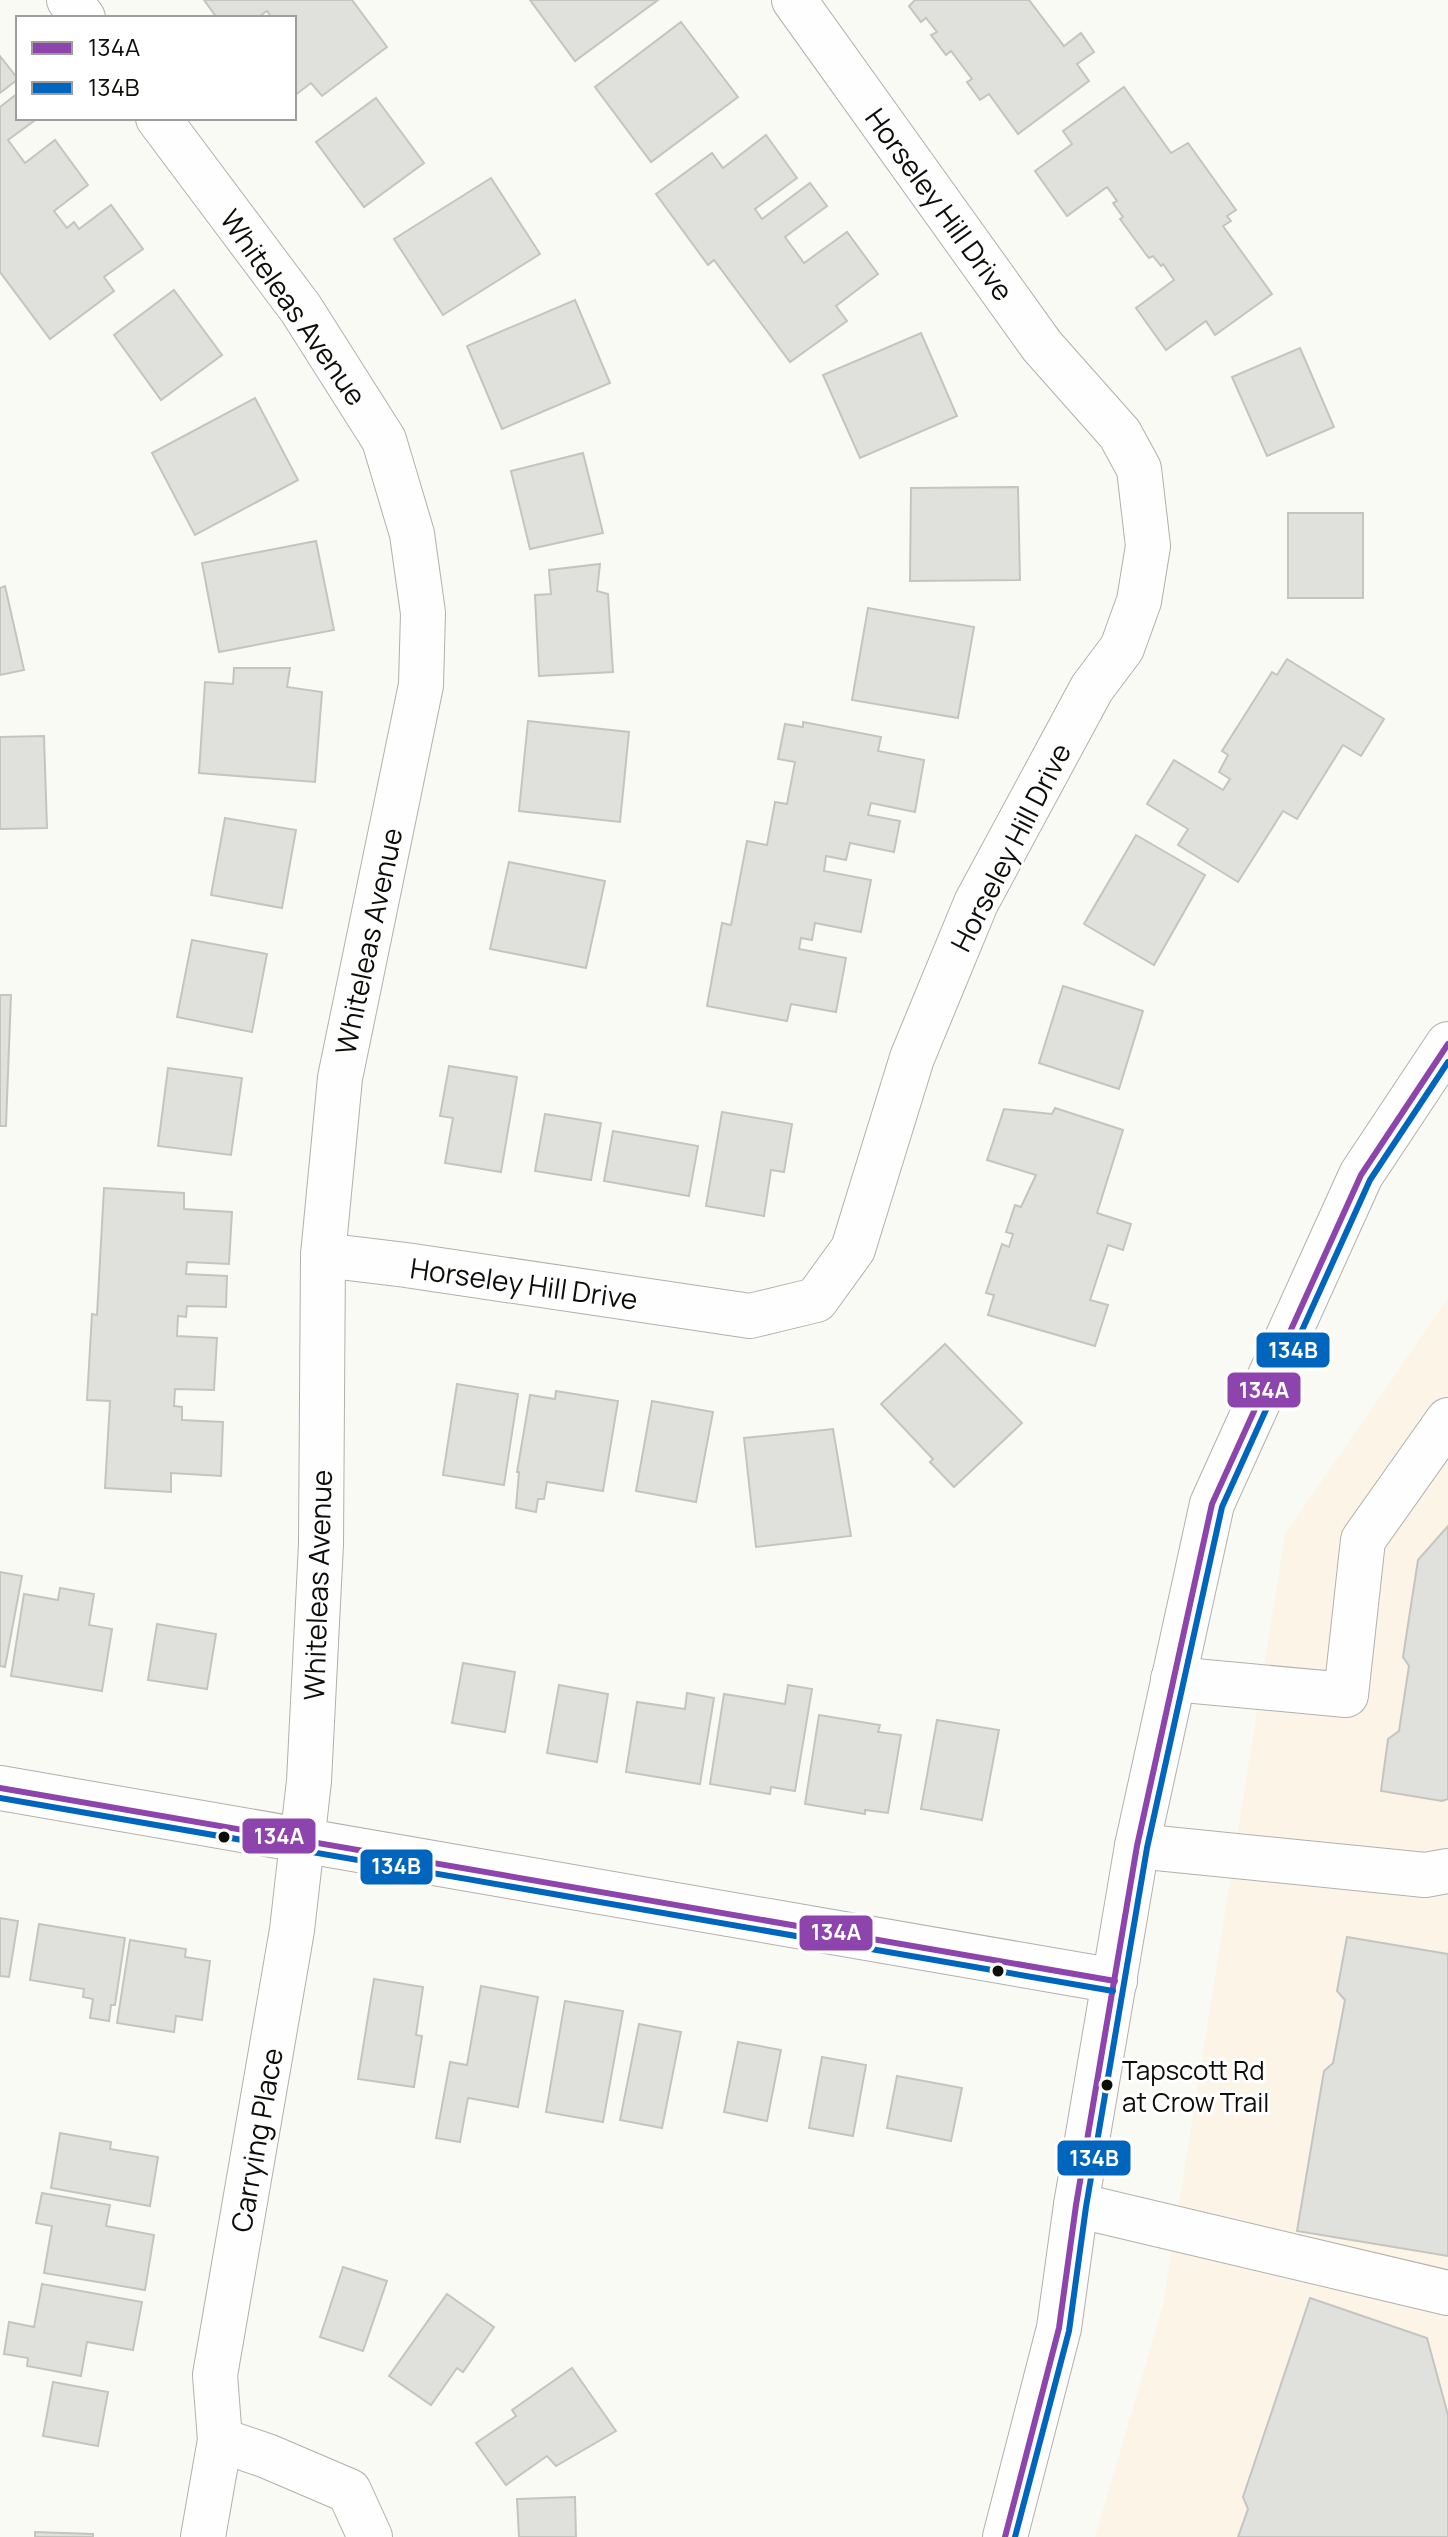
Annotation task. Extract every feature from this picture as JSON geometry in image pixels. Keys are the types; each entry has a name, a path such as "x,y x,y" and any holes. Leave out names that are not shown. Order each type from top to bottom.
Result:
{"street":[{"path":"69,0 81,16"},
{"name":"Horseley Hill Drive","path":"323,1255 750,1316 816,1300 853,1249 912,1058 976,903 1092,688 1122,648 1139,601 1148,546 1139,469 1120,434 1042,346 794,0"},
{"name":"Whiteleas Avenue","path":"159,120 301,309 384,440 412,534 423,613 421,685 340,1078 323,1255 321,1544 303,1841"},
{"path":"1005,2537 1059,2328 1076,2205 1137,1846 1212,1504 1361,1175 1448,1044"},
{"path":"1173,1679 1346,1695 1363,1540 1448,1420"},
{"path":"0,1788 1115,1981"},
{"name":"Carrying Place","path":"203,2537 220,2440 215,2375 292,1930 303,1841"},
{"path":"1137,1846 1425,1875 1448,1871"},
{"path":"1076,2205 1448,2293"},
{"path":"220,2440 267,2456 349,2491 370,2537"}],"shaded area":[{"path":"1448,1298 1448,2537 1095,2537 1163,2305 1285,1534"}],"building":[{"path":"204,0 352,0 387,47 322,96 311,83 296,94 296,16 271,16 267,11 260,16 216,16"},
{"path":"530,0 658,0 575,61"},
{"path":"915,0 1029,0 1064,46 1081,33 1094,52 1077,64 1089,81 1018,134 989,94 980,100 967,82 972,79 951,51 946,55 931,35 937,32 926,18 921,22 909,6"},
{"path":"681,22 738,97 651,162 595,87"},
{"path":"0,56 16,81 0,93"},
{"path":"1124,87 1171,153 1188,143 1236,210 1227,216 1231,221 1223,226 1272,294 1215,335 1206,321 1166,350 1136,308 1174,280 1163,264 1161,266 1153,256 1149,258 1120,219 1123,217 1113,203 1117,201 1107,187 1067,216 1035,171 1072,144 1063,131"},
{"path":"16,95 16,120 35,120 8,140 25,163 55,140 88,185 54,211 67,228 74,222 79,229 111,205 143,249 104,277 114,291 50,339 0,272 0,107"},
{"path":"376,98 424,163 364,207 316,142"},
{"path":"766,135 797,178 755,209 762,219 810,183 827,206 785,237 804,263 847,232 878,274 836,306 847,321 790,362 714,260 708,265 656,194 712,153 723,168"},
{"path":"491,178 540,254 443,315 394,239"},
{"path":"174,290 222,355 161,400 114,335"},
{"path":"575,300 610,383 502,429 467,346"},
{"path":"921,333 957,416 860,458 823,375"},
{"path":"1300,348 1334,427 1267,456 1232,377"},
{"path":"255,398 298,480 195,535 152,453"},
{"path":"583,453 603,533 530,549 511,471"},
{"path":"1018,487 1020,580 910,581 911,488"},
{"path":"1288,513 1363,513 1363,598 1288,598"},
{"path":"316,541 334,630 219,652 202,563"},
{"path":"600,564 597,591 608,594 613,672 539,676 535,595 551,594 549,570"},
{"path":"5,586 24,670 0,675 0,588"},
{"path":"868,608 974,627 958,718 852,700"},
{"path":"1287,659 1384,719 1361,756 1343,745 1297,819 1283,811 1238,882 1178,845 1188,829 1147,804 1174,760 1223,790 1230,779 1219,772 1228,755 1222,751 1272,672 1277,675"},
{"path":"234,668 290,668 287,687 322,692 315,782 199,773 205,682 233,684"},
{"path":"528,721 629,732 620,822 519,811"},
{"path":"803,722 881,737 878,751 924,760 915,812 871,803 868,815 900,821 894,852 850,843 846,860 826,856 824,871 871,880 861,932 815,923 812,940 801,938 799,949 846,958 836,1012 791,1004 787,1021 707,1006 722,923 731,925 747,841 767,845 775,802 787,804 795,762 778,759 785,724 803,727"},
{"path":"44,736 47,828 0,829 0,737"},
{"path":"225,818 296,830 282,908 211,895"},
{"path":"1136,835 1205,875 1154,965 1084,924"},
{"path":"509,862 605,881 586,968 490,949"},
{"path":"192,940 267,954 252,1032 177,1017"},
{"path":"1063,986 1143,1011 1119,1089 1039,1063"},
{"path":"0,995 11,995 6,1126 0,1126"},
{"path":"449,1066 517,1077 501,1172 445,1163 453,1118 440,1116"},
{"path":"168,1068 242,1078 231,1155 158,1146"},
{"path":"1055,1108 1123,1130 1097,1213 1131,1224 1123,1250 1108,1245 1090,1300 1108,1305 1095,1346 988,1315 994,1295 986,1293 1002,1244 1009,1247 1013,1234 1006,1232 1015,1205 1021,1207 1036,1175 987,1160 1004,1109 1052,1114"},
{"path":"722,1112 792,1124 784,1172 771,1170 764,1216 706,1206"},
{"path":"545,1114 601,1123 591,1180 535,1171"},
{"path":"613,1131 698,1146 689,1196 604,1181"},
{"path":"104,1188 184,1193 184,1209 232,1212 229,1264 187,1262 186,1274 227,1276 226,1307 187,1306 186,1317 178,1316 177,1336 217,1338 214,1390 175,1389 174,1406 182,1407 182,1420 223,1422 221,1476 171,1473 171,1492 105,1488 110,1401 87,1400 92,1314 97,1315"},
{"path":"945,1344 1022,1423 954,1487 930,1462 933,1459 881,1404"},
{"path":"457,1384 518,1394 504,1485 443,1475"},
{"path":"556,1391 618,1401 603,1491 547,1482 544,1499 538,1499 536,1512 516,1508 517,1472 530,1395 555,1399"},
{"path":"652,1401 713,1412 696,1502 636,1491"},
{"path":"833,1429 851,1536 756,1547 744,1438"},
{"path":"1448,1526 1448,1799 1442,1801 1381,1791 1388,1739 1399,1731 1409,1666 1403,1657 1418,1560"},
{"path":"0,1572 22,1576 5,1667 0,1666"},
{"path":"60,1588 94,1594 89,1625 112,1629 102,1691 11,1676 24,1594 58,1600"},
{"path":"157,1624 216,1634 207,1689 148,1680"},
{"path":"463,1663 515,1672 505,1732 452,1723"},
{"path":"559,1685 608,1694 597,1762 547,1753"},
{"path":"788,1685 812,1689 795,1791 771,1787 770,1794 710,1784 724,1694 785,1704"},
{"path":"687,1693 714,1698 700,1784 626,1772 637,1702 685,1709"},
{"path":"819,1715 880,1725 878,1732 901,1735 888,1813 865,1810 865,1814 805,1804"},
{"path":"937,1720 999,1730 982,1820 921,1809"},
{"path":"0,1918 18,1921 9,1977 0,1976"},
{"path":"39,1924 125,1938 115,2005 111,2005 109,2021 90,2018 93,1999 83,1997 84,1989 30,1980"},
{"path":"1347,1937 1448,1954 1448,2256 1297,2231 1324,2071 1333,2063 1345,2000 1337,1991"},
{"path":"130,1940 186,1949 185,1957 210,1961 202,2020 176,2016 174,2032 117,2023"},
{"path":"374,1979 423,1987 416,2035 422,2036 414,2087 358,2079"},
{"path":"481,1986 538,1997 518,2107 468,2098 460,2142 436,2138 450,2062 467,2065"},
{"path":"565,2001 623,2011 603,2122 546,2112"},
{"path":"639,2024 681,2032 662,2128 620,2120"},
{"path":"738,2042 781,2050 767,2121 724,2112"},
{"path":"822,2057 866,2065 853,2136 809,2128"},
{"path":"897,2076 962,2088 951,2141 887,2128"},
{"path":"60,2133 111,2142 110,2149 158,2157 150,2206 51,2188"},
{"path":"42,2193 110,2205 106,2226 154,2235 145,2290 44,2273 52,2226 36,2223"},
{"path":"343,2267 387,2281 363,2351 320,2337"},
{"path":"42,2284 142,2302 133,2350 87,2342 81,2376 27,2366 28,2358 4,2354 9,2322 34,2327"},
{"path":"447,2294 494,2327 463,2372 457,2368 431,2405 389,2376"},
{"path":"1310,2298 1427,2338 1448,2415 1448,2537 1238,2537 1248,2509 1243,2497"},
{"path":"572,2368 616,2431 556,2466 547,2456 506,2485 476,2443 516,2416 512,2410"},
{"path":"53,2382 108,2392 98,2446 43,2436"},
{"path":"575,2497 576,2537 519,2537 517,2499"},
{"path":"35,2532 93,2534 93,2537 35,2537"}],"transit line":[{"name":"134A","path":"1005,2537 1059,2328 1076,2205 1137,1846 1212,1504 1361,1175 1448,1044"},
{"name":"134B","path":"1015,2537 1069,2331 1086,2207 1147,1848 1222,1507 1370,1180 1448,1062"},
{"name":"134A","path":"0,1788 1115,1981"},
{"name":"134B","path":"0,1798 1113,1991"}],"place":[{"name":"Tapscott Rd at Crow Trail","path":"1107,2085"}]}
